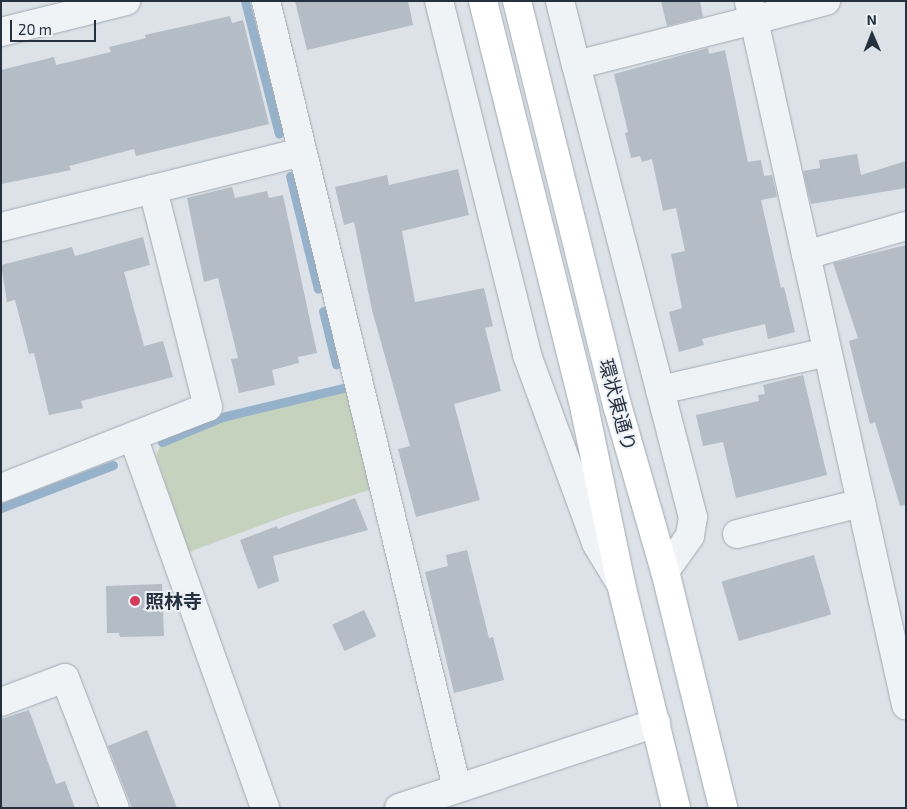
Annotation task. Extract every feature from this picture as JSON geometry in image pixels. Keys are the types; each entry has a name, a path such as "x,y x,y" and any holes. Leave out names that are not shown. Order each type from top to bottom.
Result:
{"main road":[{"name":"環状東通り","path":"483,1 585,411 621,584 676,808"},
{"name":"環状東通り","path":"516,1 617,405 665,571 723,808"}],"street":[{"path":"1,32 126,1"},
{"path":"266,1 301,152 458,788"},
{"path":"439,1 538,388 596,544 621,584"},
{"path":"560,1 693,517 690,536 665,571"},
{"path":"576,65 751,10 826,1"},
{"path":"751,10 906,705"},
{"path":"1,227 301,152"},
{"path":"1,488 208,407 153,189"},
{"path":"806,256 906,226"},
{"path":"660,390 827,352"},
{"path":"133,437 265,808"},
{"path":"737,534 861,503"},
{"path":"1,702 65,678 115,808"},
{"path":"399,808 656,723"}],"green space":[{"path":"346,388 373,489 291,514 189,552 156,455 162,442 222,417"}],"building":[{"path":"295,1 408,1 413,25 307,50"},
{"path":"661,1 700,1 703,17 667,26"},
{"path":"230,16 232,23 243,20 269,124 136,156 134,149 69,166 71,170 1,184 1,70 54,57 56,65 111,52 109,47 146,38 145,35"},
{"path":"708,48 709,54 725,50 748,162 761,160 764,176 772,175 777,197 761,200 781,288 784,287 795,332 768,339 765,324 702,339 704,345 679,352 669,312 682,308 671,254 685,251 676,208 663,211 652,159 642,162 640,156 631,158 625,133 628,132 614,74"},
{"path":"857,154 861,175 906,161 906,188 811,204 803,171 820,168 819,160"},
{"path":"458,169 469,215 402,231 415,302 484,288 493,326 485,328 501,391 454,404 480,500 416,517 398,449 410,446 372,310 354,222 344,225 335,187 387,175 389,185"},
{"path":"232,187 235,198 267,191 269,198 283,195 317,353 298,357 299,363 272,370 275,385 239,393 231,359 238,358 218,278 204,282 187,198"},
{"path":"143,237 150,265 124,272 144,346 163,341 173,377 81,401 83,408 49,415 34,353 29,354 15,300 7,302 1,265 72,247 75,256"},
{"path":"906,245 906,505 900,506 875,422 870,424 849,341 858,338 833,263"},
{"path":"803,375 827,475 736,498 723,442 703,446 696,415 759,401 758,395 765,394 763,385"},
{"path":"355,498 368,530 273,556 279,581 258,589 240,540 277,526 278,529"},
{"path":"467,550 489,638 493,637 504,680 454,693 425,572 448,566 446,555"},
{"path":"814,555 831,615 739,641 722,581"},
{"name":"照林寺","path":"162,584 164,636 120,637 119,633 107,633 106,586"},
{"path":"364,610 376,636 345,651 332,625"},
{"path":"29,710 56,784 65,781 75,808 1,808 1,719"},
{"path":"147,730 177,808 132,808 108,746"}],"waterway":[{"path":"245,1 279,134"},
{"path":"290,176 318,289"},
{"path":"323,311 336,364"},
{"path":"162,442 222,417 343,388"},
{"path":"1,508 113,465"}],"place":[{"name":"照林寺","path":"135,601"}]}
